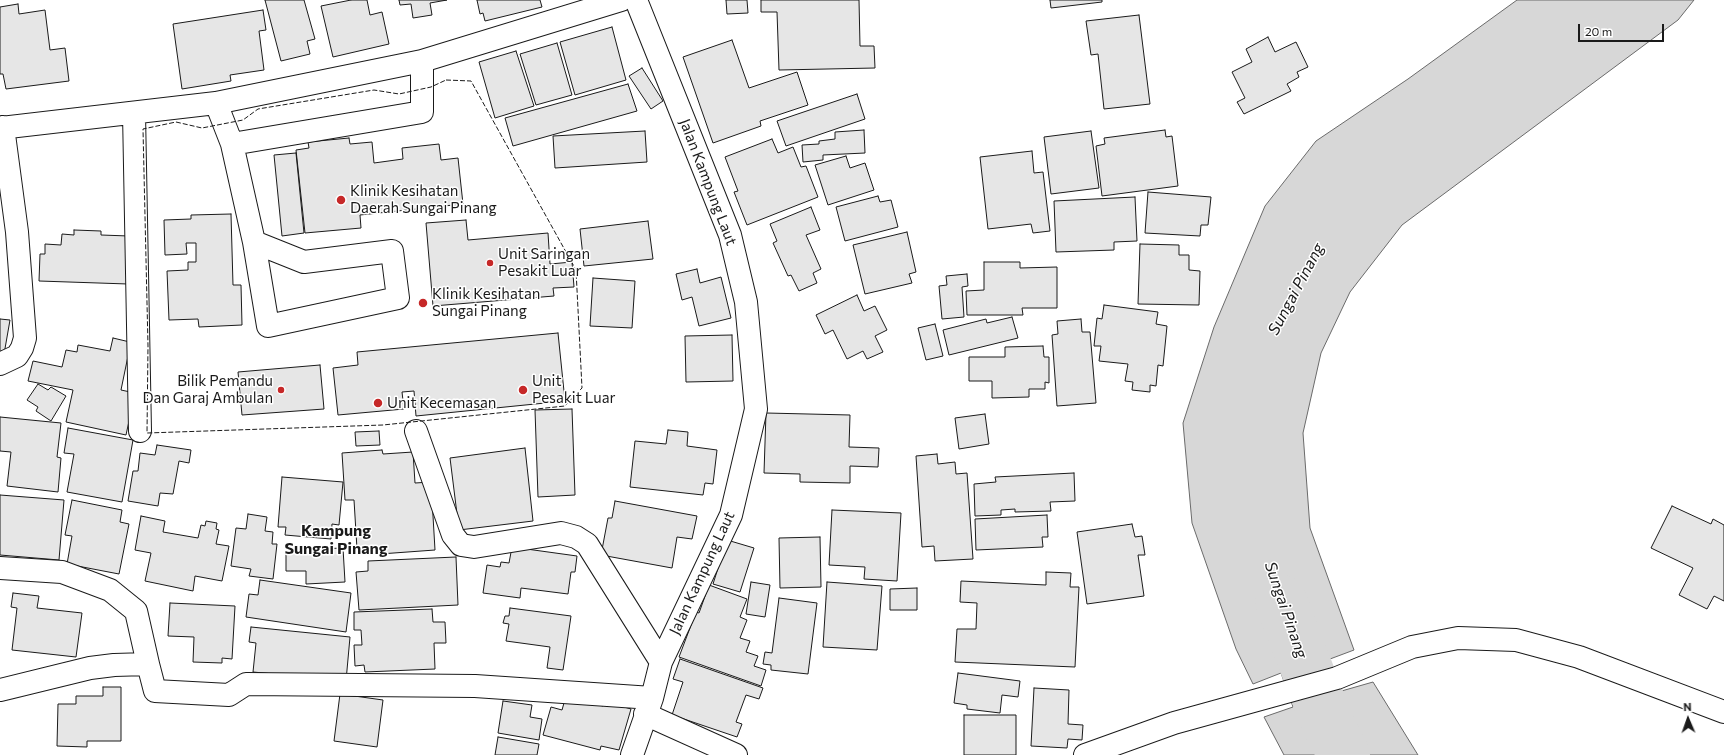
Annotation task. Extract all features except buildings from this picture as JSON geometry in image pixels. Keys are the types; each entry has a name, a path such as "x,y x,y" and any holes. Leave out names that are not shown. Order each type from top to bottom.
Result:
{"street":[{"path":"0,364 17,356 22,348 25,338 17,232 2,128 216,103 422,61 622,0"},
{"name":"Jalan Kampung Laut","path":"632,755 661,662 731,515 756,409 746,302 730,235 636,0"},
{"path":"232,144 422,112 422,61"},
{"path":"216,103 232,144 254,242 268,326 398,298 392,251 304,262 254,242"},
{"path":"134,113 140,431"},
{"path":"416,431 454,535 461,545 474,546 561,533 576,537 587,544 661,662"},
{"path":"0,568 62,572 110,590 136,611 155,691 229,696 246,684 476,686 648,706 736,755"},
{"path":"1085,755 1174,723 1337,678 1412,648 1458,638 1516,640 1579,657 1724,712"},
{"path":"0,690 90,668 114,665 148,664"}],"water":[{"path":"1517,0 1694,0 1678,20 1402,225 1350,292 1321,353 1303,433 1310,528 1354,650 1306,668 1317,698 1373,682 1418,755 1284,755 1264,717 1293,707 1281,673 1253,684 1236,649 1192,523 1183,423 1214,327 1265,206 1316,141 1408,79"}],"waterway":[{"name":"Sungai Pinang","path":"1281,601 1327,722 1344,755"}],"fence":[{"path":"446,80 471,81 576,270 582,388 565,406 383,425 147,433 148,346 143,129 176,122 202,128 243,120 258,109 374,90 399,94 431,87 446,80"}],"place":[{"name":"Klinik Kesihatan Daerah Sungai Pinang","path":"341,200"},
{"name":"Unit Saringan Pesakit Luar","path":"490,263"},
{"name":"Klinik Kesihatan Sungai Pinang","path":"423,303"},
{"name":"Bilik Pemandu Dan Garaj Ambulan","path":"281,390"},
{"name":"Unit Pesakit Luar","path":"523,390"},
{"name":"Unit Kecemasan","path":"378,403"}],"district":[{"name":"Kampung Sungai Pinang","path":"336,540"}]}
